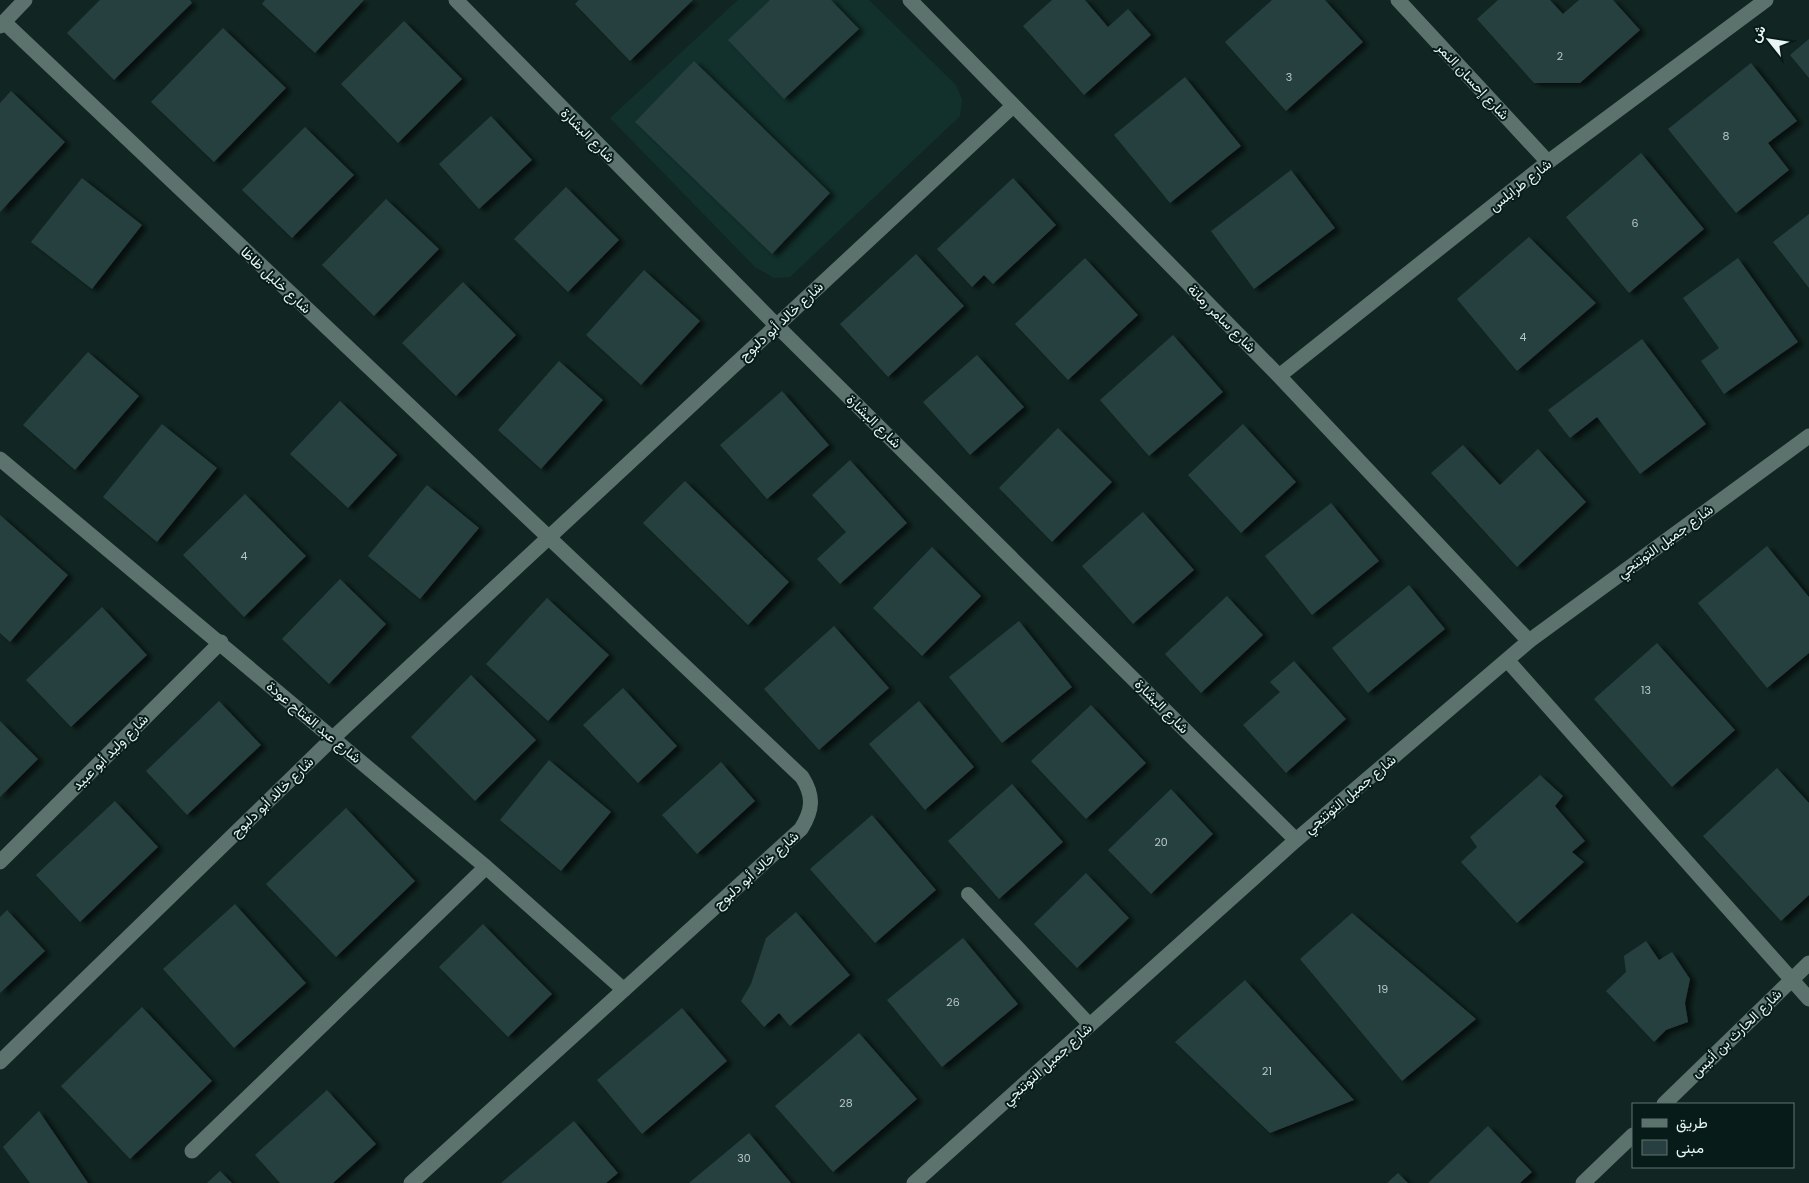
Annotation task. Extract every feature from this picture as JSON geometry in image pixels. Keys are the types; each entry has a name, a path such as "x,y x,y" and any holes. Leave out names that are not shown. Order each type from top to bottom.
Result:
{"street":[{"path":"2,24 25,0"},
{"name":"شارع البشارة","path":"456,0 776,325 1296,840"},
{"name":"شارع سامر رمانة","path":"910,0 1279,376 1529,641"},
{"name":"شارع إحسان النمر","path":"1398,0 1548,162"},
{"name":"شارع طرابلس","path":"1279,376 1548,162 1766,0"},
{"name":"شارع خليل ظاظا","path":"2,24 548,537"},
{"name":"شارع خالد أبو دلبوح","path":"0,1062 332,738 1013,106"},
{"name":"شارع جميل التوتنجي","path":"914,1183 1296,840 1508,661 1529,641 1809,436"},
{"name":"شارع عبد الفتاح عودة","path":"1,461 221,642 486,867 624,990"},
{"name":"شارع خالد أبو دلبوح","path":"411,1183 801,829 811,811 812,801 808,787 802,777 548,537"},
{"name":"شارع وليد أبو عبيد","path":"0,862 221,642"},
{"path":"1508,661 1790,980 1809,999"},
{"path":"192,1151 486,867"},
{"name":"شارع الحارث بن أنيس","path":"1665,1103 1809,963"},
{"path":"1584,1183 1632,1136"}],"lane":[{"path":"968,894 1090,1025"}],"shaded area":[{"path":"738,0 869,0 956,85 962,100 960,116 790,277 774,278 755,267 610,118"}],"building":[{"path":"100,0 190,0 192,3 114,80 67,33"},
{"path":"265,0 364,0 315,53 262,4"},
{"path":"579,0 693,0 630,61 575,4"},
{"path":"770,0 831,0 859,29 784,99 728,40"},
{"path":"1052,0 1085,0 1108,27 1128,9 1151,35 1084,95 1023,26"},
{"path":"1272,0 1325,0 1363,42 1286,111 1225,42"},
{"path":"1498,0 1550,0 1563,14 1579,0 1613,0 1640,30 1580,83 1534,83 1477,19"},
{"path":"404,21 462,79 398,143 341,84"},
{"path":"223,28 286,88 214,162 151,102"},
{"path":"1809,39 1809,78 1790,55"},
{"path":"694,61 830,193 772,254 635,122"},
{"path":"1751,63 1797,121 1768,143 1789,170 1736,213 1668,129"},
{"path":"1185,77 1241,146 1170,203 1114,135"},
{"path":"11,91 65,142 0,212 0,103"},
{"path":"491,116 532,160 479,209 439,164"},
{"path":"305,127 354,175 292,238 242,190"},
{"path":"1641,153 1704,229 1629,293 1566,217"},
{"path":"1291,170 1335,228 1254,289 1211,231"},
{"path":"82,178 142,225 92,289 31,242"},
{"path":"1013,178 1056,225 993,284 984,275 972,287 937,249"},
{"path":"566,187 619,240 568,292 514,239"},
{"path":"386,199 439,249 374,316 322,265"},
{"path":"1809,214 1809,288 1773,242"},
{"path":"1529,237 1596,303 1517,371 1457,299"},
{"path":"916,254 964,306 888,377 840,324"},
{"path":"1085,258 1138,315 1068,380 1015,324"},
{"path":"1738,258 1798,342 1724,394 1701,361 1719,348 1683,298"},
{"path":"644,270 700,321 641,385 586,335"},
{"path":"463,282 516,335 456,396 402,343"},
{"path":"1173,335 1223,392 1149,456 1100,400"},
{"path":"1642,339 1706,424 1640,474 1597,417 1570,438 1548,410"},
{"path":"88,352 139,396 75,470 23,425"},
{"path":"977,355 1024,407 970,455 923,402"},
{"path":"559,361 603,400 541,469 498,430"},
{"path":"782,391 829,445 767,499 720,445"},
{"path":"340,401 397,455 348,508 290,454"},
{"path":"162,424 217,468 157,542 103,497"},
{"path":"1243,424 1296,482 1241,533 1188,475"},
{"path":"1058,428 1112,482 1052,542 999,488"},
{"path":"1463,445 1500,485 1538,449 1586,502 1517,567 1431,473"},
{"path":"850,460 907,523 840,584 817,559 846,532 812,495"},
{"path":"685,481 789,582 748,625 643,523"},
{"path":"427,485 479,528 420,599 368,556"},
{"path":"245,494 306,556 244,617 183,555"},
{"path":"1331,503 1379,561 1312,615 1265,556"},
{"path":"1143,512 1194,570 1133,624 1082,566"},
{"path":"0,515 68,575 10,642 0,633"},
{"path":"1767,546 1809,597 1809,653 1767,688 1698,603"},
{"path":"932,547 981,596 922,656 873,608"},
{"path":"340,579 386,624 329,684 282,639"},
{"path":"1409,585 1445,629 1368,693 1332,648"},
{"path":"1227,596 1263,635 1201,693 1165,654"},
{"path":"547,598 609,655 548,721 486,664"},
{"path":"102,607 147,655 71,727 26,680"},
{"path":"1019,621 1072,687 1002,743 949,677"},
{"path":"834,626 889,688 819,750 764,689"},
{"path":"1657,643 1735,730 1672,787 1594,699"},
{"path":"1294,661 1346,719 1286,773 1243,725 1280,692 1270,682"},
{"path":"471,675 536,740 475,801 411,737"},
{"path":"623,688 677,746 638,783 583,725"},
{"path":"219,701 261,745 187,815 146,771"},
{"path":"919,701 974,767 925,810 869,744"},
{"path":"1091,705 1146,763 1086,819 1031,761"},
{"path":"0,721 38,759 0,797"},
{"path":"549,760 611,812 561,871 500,820"},
{"path":"721,762 755,801 697,854 662,815"},
{"path":"1777,768 1809,803 1809,895 1781,921 1703,836"},
{"path":"1540,775 1563,796 1555,806 1585,841 1572,852 1584,862 1517,923 1461,862 1477,847 1470,837"},
{"path":"1012,784 1063,842 999,899 948,841"},
{"path":"1171,789 1213,834 1151,894 1108,850"},
{"path":"115,801 158,847 80,922 36,875"},
{"path":"346,808 415,881 336,957 266,884"},
{"path":"872,815 936,890 875,943 810,869"},
{"path":"1086,873 1129,918 1077,968 1034,924"},
{"path":"235,904 306,983 234,1048 163,969"},
{"path":"7,910 45,951 0,993 0,917"},
{"path":"796,912 850,975 790,1026 779,1013 764,1027 741,1001 751,984 766,938"},
{"path":"1352,913 1476,1019 1402,1081 1300,959"},
{"path":"483,924 552,994 508,1037 439,967"},
{"path":"963,938 1018,1004 942,1067 887,1000"},
{"path":"1646,941 1659,960 1672,952 1690,979 1685,1003 1688,1022 1666,1030 1654,1042 1606,991 1626,972 1624,956"},
{"path":"1245,980 1354,1100 1270,1133 1175,1042"},
{"path":"142,1007 212,1081 130,1159 61,1086"},
{"path":"682,1008 727,1061 642,1134 597,1080"},
{"path":"859,1033 917,1099 833,1172 775,1106"},
{"path":"327,1090 376,1144 333,1183 280,1183 255,1155"},
{"path":"39,1111 88,1183 30,1183 3,1147"},
{"path":"574,1121 618,1173 606,1183 501,1183"},
{"path":"1488,1126 1532,1172 1520,1183 1428,1183"},
{"path":"749,1133 791,1183 689,1183"},
{"path":"220,1171 232,1183 207,1183"},
{"path":"1398,1173 1408,1183 1387,1183"}]}
